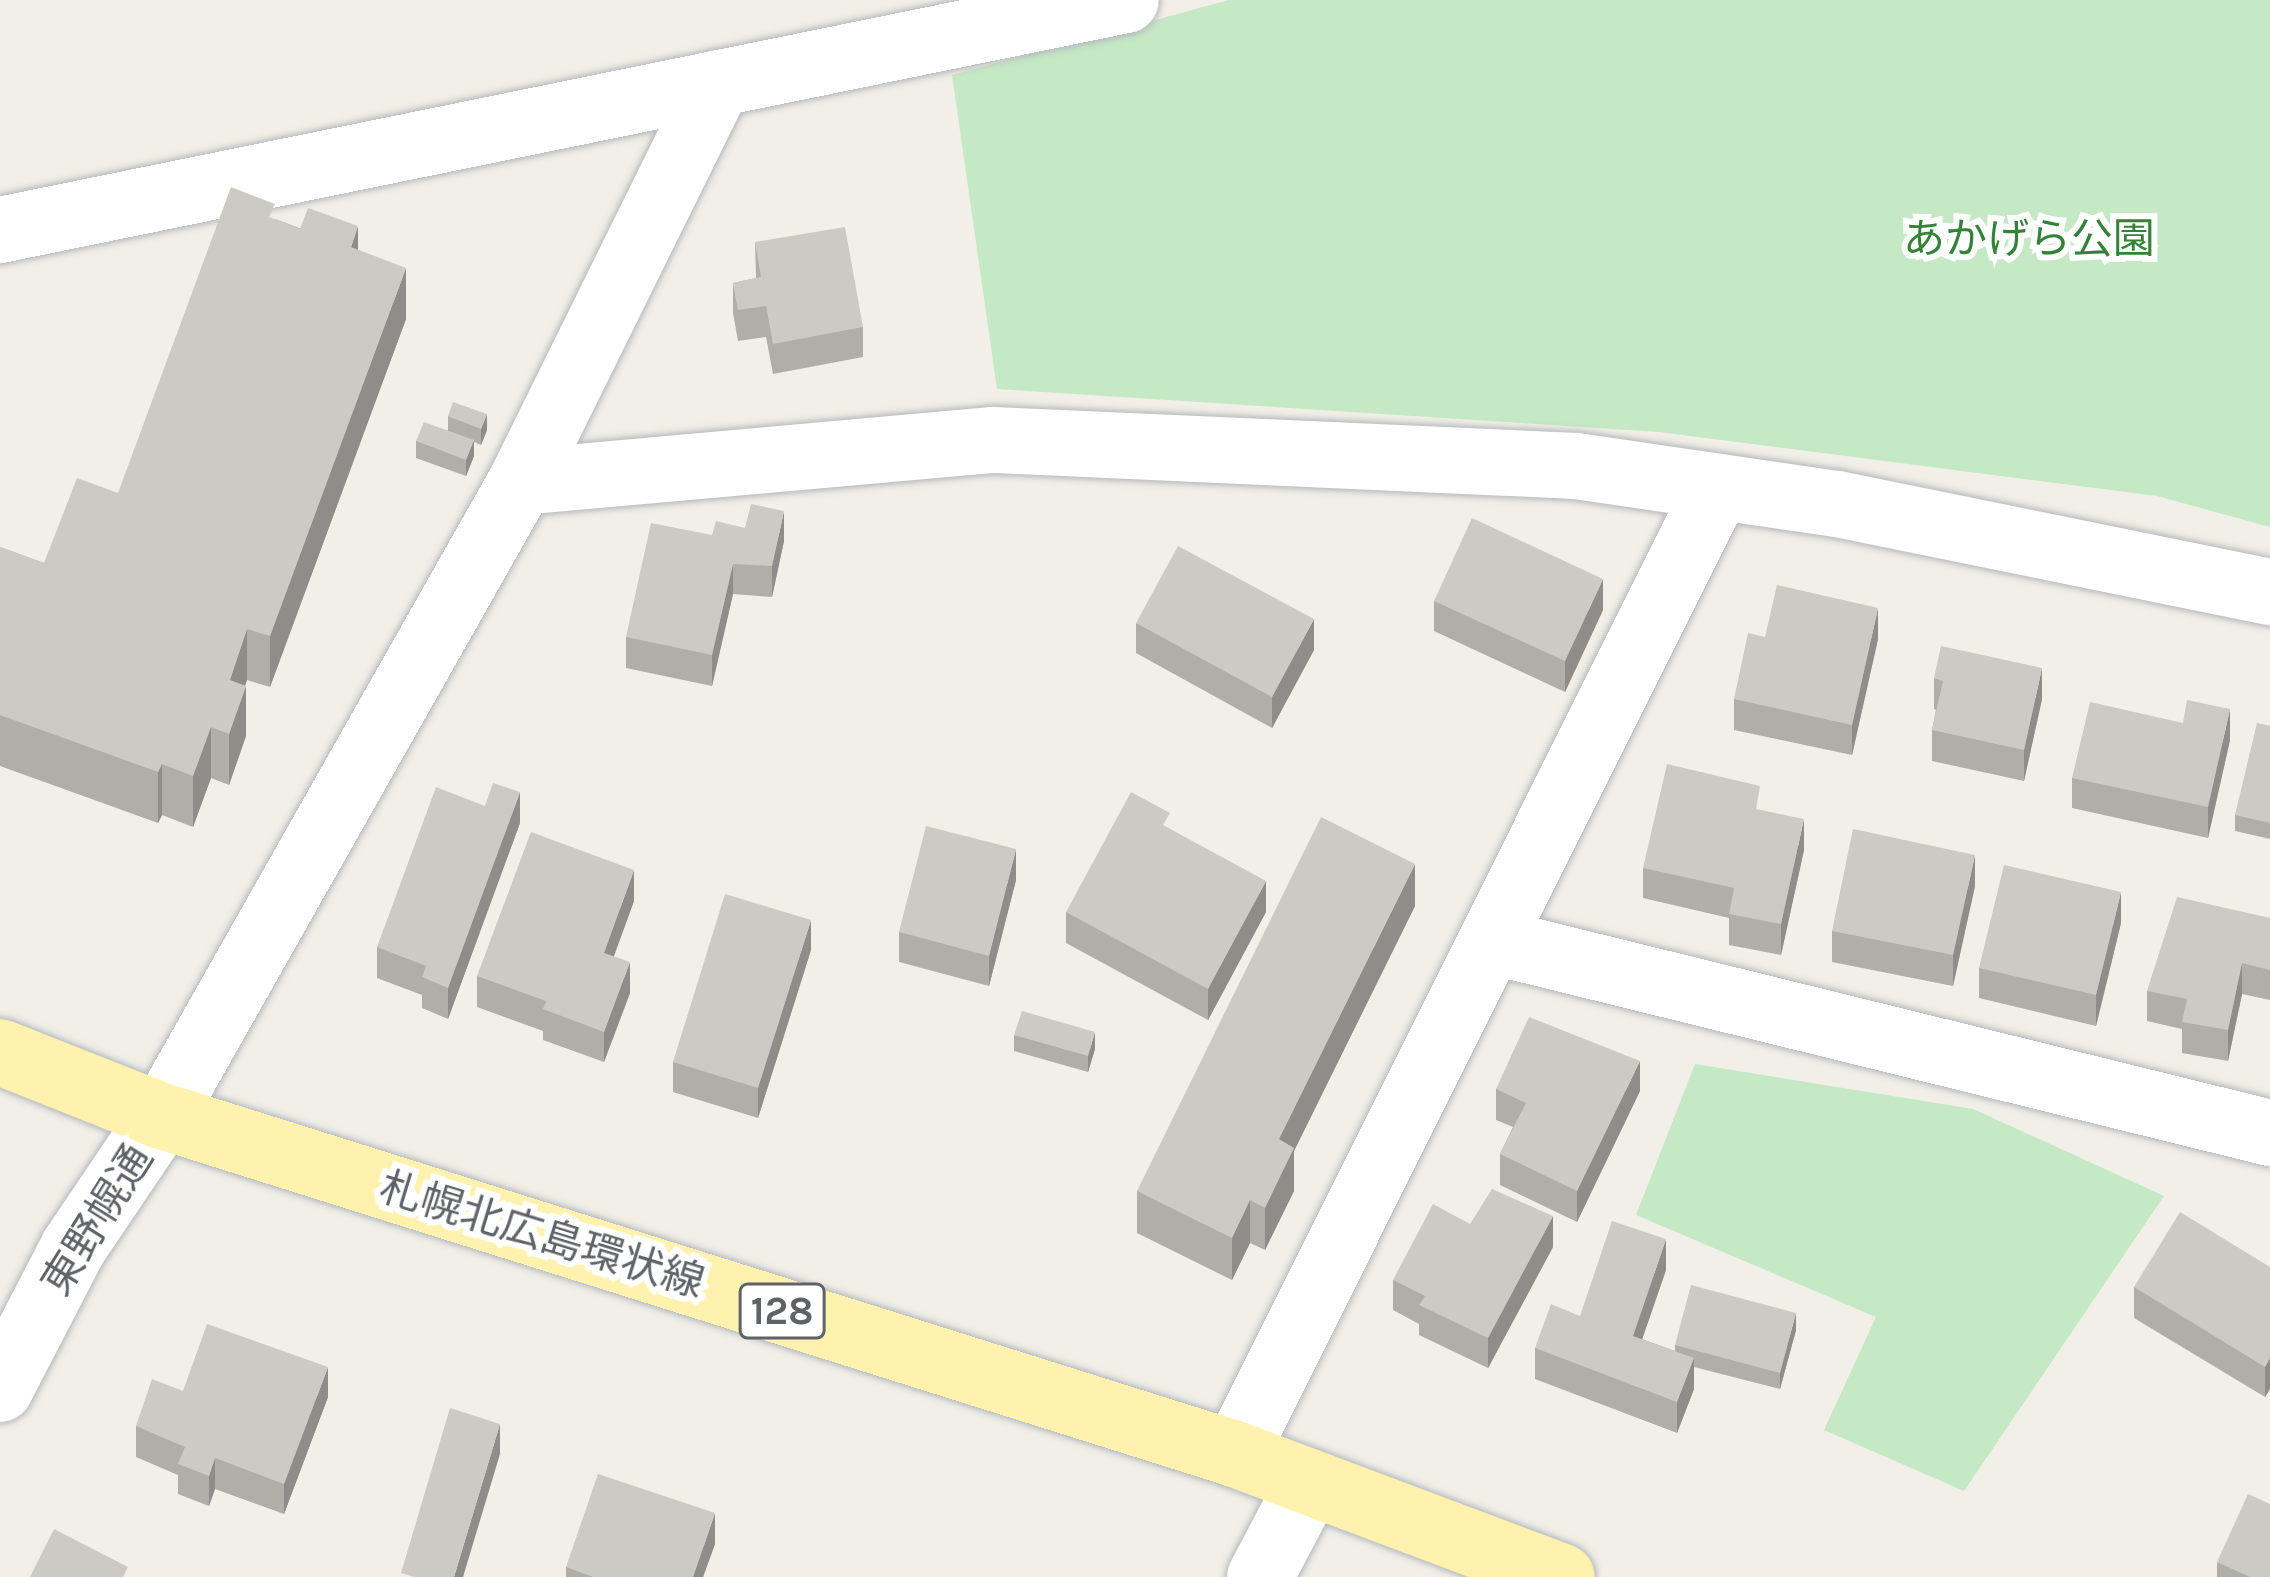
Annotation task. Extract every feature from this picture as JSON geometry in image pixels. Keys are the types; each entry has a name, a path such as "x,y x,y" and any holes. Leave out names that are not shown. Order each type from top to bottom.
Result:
{"main road":[{"name":"札幌北広島環状線","path":"0,1052 163,1115 1235,1454 1562,1577"}],"street":[{"path":"0,230 1126,0"},
{"name":"東野幌通","path":"0,1389 73,1248 163,1115 521,482 718,82"},
{"path":"521,482 993,440 1576,466 1718,487 2270,592"},
{"path":"1235,1454 1495,942 1718,487"},
{"path":"1495,942 2270,1133"},
{"path":"1260,1577 1310,1481"}],"green space":[{"name":"あかげら公園","path":"1229,0 2270,0 2270,527 2157,496 1659,432 997,389 952,75"},
{"path":"1695,1064 1973,1109 2164,1196 1964,1491 1824,1430 1876,1317 1636,1215"}],"building":[{"path":"231,187 275,204 269,217 300,229 308,208 358,226 351,247 406,268 270,636 247,629 230,680 246,686 229,734 211,727 193,776 162,764 158,772 0,715 0,547 44,563 77,478 118,493"},
{"path":"845,227 863,327 773,344 766,306 738,310 733,283 761,277 755,242"},
{"path":"453,402 487,414 481,429 448,416"},
{"path":"424,422 474,440 466,460 416,441"},
{"path":"751,504 784,511 772,566 733,564 712,655 626,637 651,523 712,535 716,521 745,528"},
{"path":"1472,518 1603,579 1565,661 1434,601"},
{"path":"1178,546 1314,619 1272,697 1136,623"},
{"path":"1777,585 1878,608 1852,725 1734,699 1748,633 1765,637"},
{"path":"1941,646 2042,668 2024,750 1932,730 1943,681 1934,678"},
{"path":"2187,700 2230,709 2208,807 2072,778 2090,702 2183,723"},
{"path":"2257,723 2270,726 2270,823 2235,815"},
{"path":"1667,764 1760,786 1756,809 1804,819 1781,924 1729,914 1734,888 1643,868"},
{"path":"493,783 520,792 448,988 422,977 426,966 377,947 436,787 485,806"},
{"path":"1131,792 1170,813 1163,825 1266,881 1208,989 1066,912"},
{"path":"1321,817 1415,864 1279,1139 1294,1148 1265,1208 1250,1200 1232,1238 1137,1191"},
{"path":"926,826 1016,849 989,956 899,932"},
{"path":"1853,829 1975,855 1953,955 1832,931"},
{"path":"531,832 634,870 604,953 630,962 604,1032 543,1009 546,1001 477,976"},
{"path":"2004,865 2121,892 2096,995 1979,968"},
{"path":"725,894 811,920 758,1088 673,1062"},
{"path":"2177,897 2270,918 2270,970 2242,963 2228,1030 2182,1022 2187,999 2147,991"},
{"path":"1022,1011 1095,1032 1088,1056 1014,1035"},
{"path":"1529,1017 1640,1061 1577,1191 1500,1154 1526,1103 1496,1089"},
{"path":"1492,1189 1553,1216 1488,1338 1419,1305 1425,1296 1393,1280 1433,1204 1470,1224"},
{"path":"2180,1212 2270,1267 2270,1358 2265,1367 2134,1287"},
{"path":"1612,1221 1666,1239 1633,1336 1694,1358 1677,1402 1535,1348 1551,1304 1580,1316"},
{"path":"1691,1285 1796,1313 1780,1373 1675,1345"},
{"path":"207,1324 328,1367 284,1484 215,1458 209,1476 178,1464 185,1447 136,1426 152,1379 183,1391"},
{"path":"450,1408 500,1424 454,1577 414,1577 401,1573"},
{"path":"598,1474 715,1513 693,1577 593,1577 566,1567"},
{"path":"2248,1494 2270,1504 2270,1577 2250,1577 2217,1562"},
{"path":"54,1529 128,1567 123,1577 30,1577"}]}
